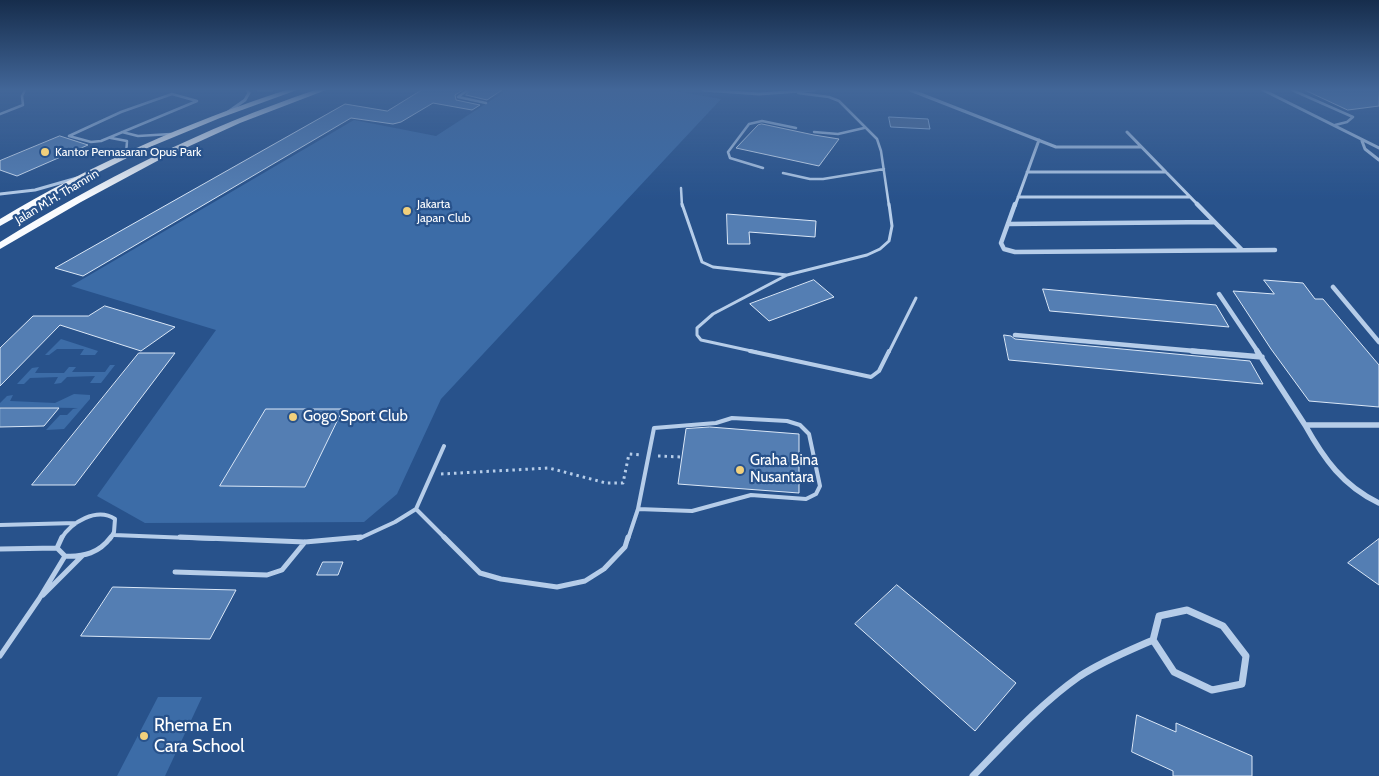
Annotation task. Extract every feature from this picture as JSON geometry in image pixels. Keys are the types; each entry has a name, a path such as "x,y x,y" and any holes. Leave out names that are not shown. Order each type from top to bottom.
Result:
{"main road":[{"name":"Jalan M.H. Thamrin","path":"4,221 43,198 126,155 193,126"},
{"name":"Jalan M.H. Thamrin","path":"0,246 71,202 118,176 226,126"},
{"path":"43,198 46,203 56,205 71,202"},
{"path":"4,221 31,212 41,214 43,219"}],"street":[{"path":"1003,126 1056,147 1141,147"},
{"path":"1338,126 1379,148"},
{"path":"1127,132 1242,250"},
{"path":"1039,140 1001,243 1004,249 1015,252 1275,250"},
{"path":"1362,140 1365,149 1379,160"},
{"path":"1027,172 1166,172"},
{"path":"0,194 36,190 87,175"},
{"path":"1018,197 1190,196"},
{"path":"1008,224 1214,222"},
{"path":"1333,287 1379,342"},
{"path":"1219,294 1262,357 1329,467 1340,479 1355,490 1379,503"},
{"path":"1015,335 1262,357"},
{"path":"1305,425 1379,425"},
{"path":"1188,610 1223,626 1246,656 1242,684 1212,690 1174,672 1153,640 1159,616 1188,610"},
{"path":"973,776 1029,719 1072,682 1107,662 1153,640"}],"lane":[{"path":"90,126 68,136 94,142 110,138 136,126"},
{"path":"747,126 728,152 730,158 763,168"},
{"path":"787,126 796,128"},
{"path":"814,132 838,134 864,128 876,139 881,151 892,226 889,241 880,249 867,254 787,275 713,314 697,328 697,335 701,340 870,377 880,371 916,298"},
{"path":"122,132 138,136 174,134"},
{"path":"110,138 127,141 126,155"},
{"path":"783,173 810,179 823,179 884,169"},
{"path":"681,188 681,202 702,262 713,267 787,275"},
{"path":"416,509 480,573 501,580 557,587 585,581 604,569 625,546 638,508 650,436 654,428 716,423 732,418 787,422 800,425 809,434 820,486 816,494 806,499 751,496 692,511 638,508"},
{"path":"114,535 305,542 357,539 395,522 416,509 444,446"},
{"path":"0,526 76,522 99,514 109,515 116,519 117,526 114,535 94,551 82,556 39,599"},
{"path":"57,548 62,535 76,522"},
{"path":"175,572 267,575 282,570 305,542"},
{"path":"0,549 57,548 65,556 82,556"},
{"path":"0,656 39,599 65,556"}],"path":[{"path":"432,474 549,468 606,483 623,484 629,454 682,457"}],"shaded area":[{"name":"Jakarta Japan Club","path":"343,126 386,126 436,136 451,126 696,126 441,399 397,494 364,522 145,523 97,496 216,330 71,286"},
{"path":"929,126 930,129 891,127"},
{"path":"61,339 98,351 95,355 80,355 84,349 57,349 49,355 45,355"},
{"path":"110,365 115,365 101,383 90,383 95,376 67,377 61,383 54,384 58,377 30,378 24,384 17,384 32,368 39,367 35,373 64,373 69,367 76,367 72,372 105,372"},
{"path":"74,394 90,395 90,399 64,429 46,430 60,415 67,415 73,409 78,408 0,407 0,403 7,396 13,395 10,401 55,403"},
{"path":"158,697 202,697 165,776 117,776"}],"building":[{"path":"306,126 337,126 83,276 55,268"},
{"path":"757,126 772,126 839,139 819,166 736,148"},
{"name":"Kantor Pemasaran Opus Park","path":"60,136 88,145 17,176 0,170 0,161"},
{"path":"727,214 816,221 815,237 749,232 750,244 728,244"},
{"path":"814,280 834,297 769,321 750,304"},
{"path":"1264,280 1303,283 1315,299 1323,299 1379,365 1379,407 1309,401 1271,349 1233,291 1274,294"},
{"path":"1043,289 1216,305 1229,327 1050,311"},
{"path":"105,306 175,327 141,351 60,325 0,386 0,348 33,316 88,316"},
{"path":"1004,335 1015,339 1250,361 1263,384 1009,360"},
{"path":"139,353 175,353 75,485 32,485"},
{"path":"0,408 59,408 44,426 0,427"},
{"path":"266,409 343,409 305,487 220,486"},
{"name":"Graha Bina Nusantara","path":"710,427 799,434 799,493 678,484 686,429"},
{"path":"1379,539 1379,585 1348,563"},
{"path":"323,562 343,562 338,575 317,575"},
{"path":"897,585 1016,683 975,731 855,624"},
{"path":"113,587 236,590 210,639 81,636"},
{"path":"1137,715 1176,732 1176,723 1252,756 1252,776 1173,776 1173,771 1132,752"}],"place":[{"name":"Kantor Pemasaran Opus Park","path":"45,152"},
{"name":"Jakarta Japan Club","path":"407,211"},
{"name":"Gogo Sport Club","path":"293,417"},
{"name":"Graha Bina Nusantara","path":"740,470"},
{"name":"Rhema En Cara School","path":"144,736"}]}
